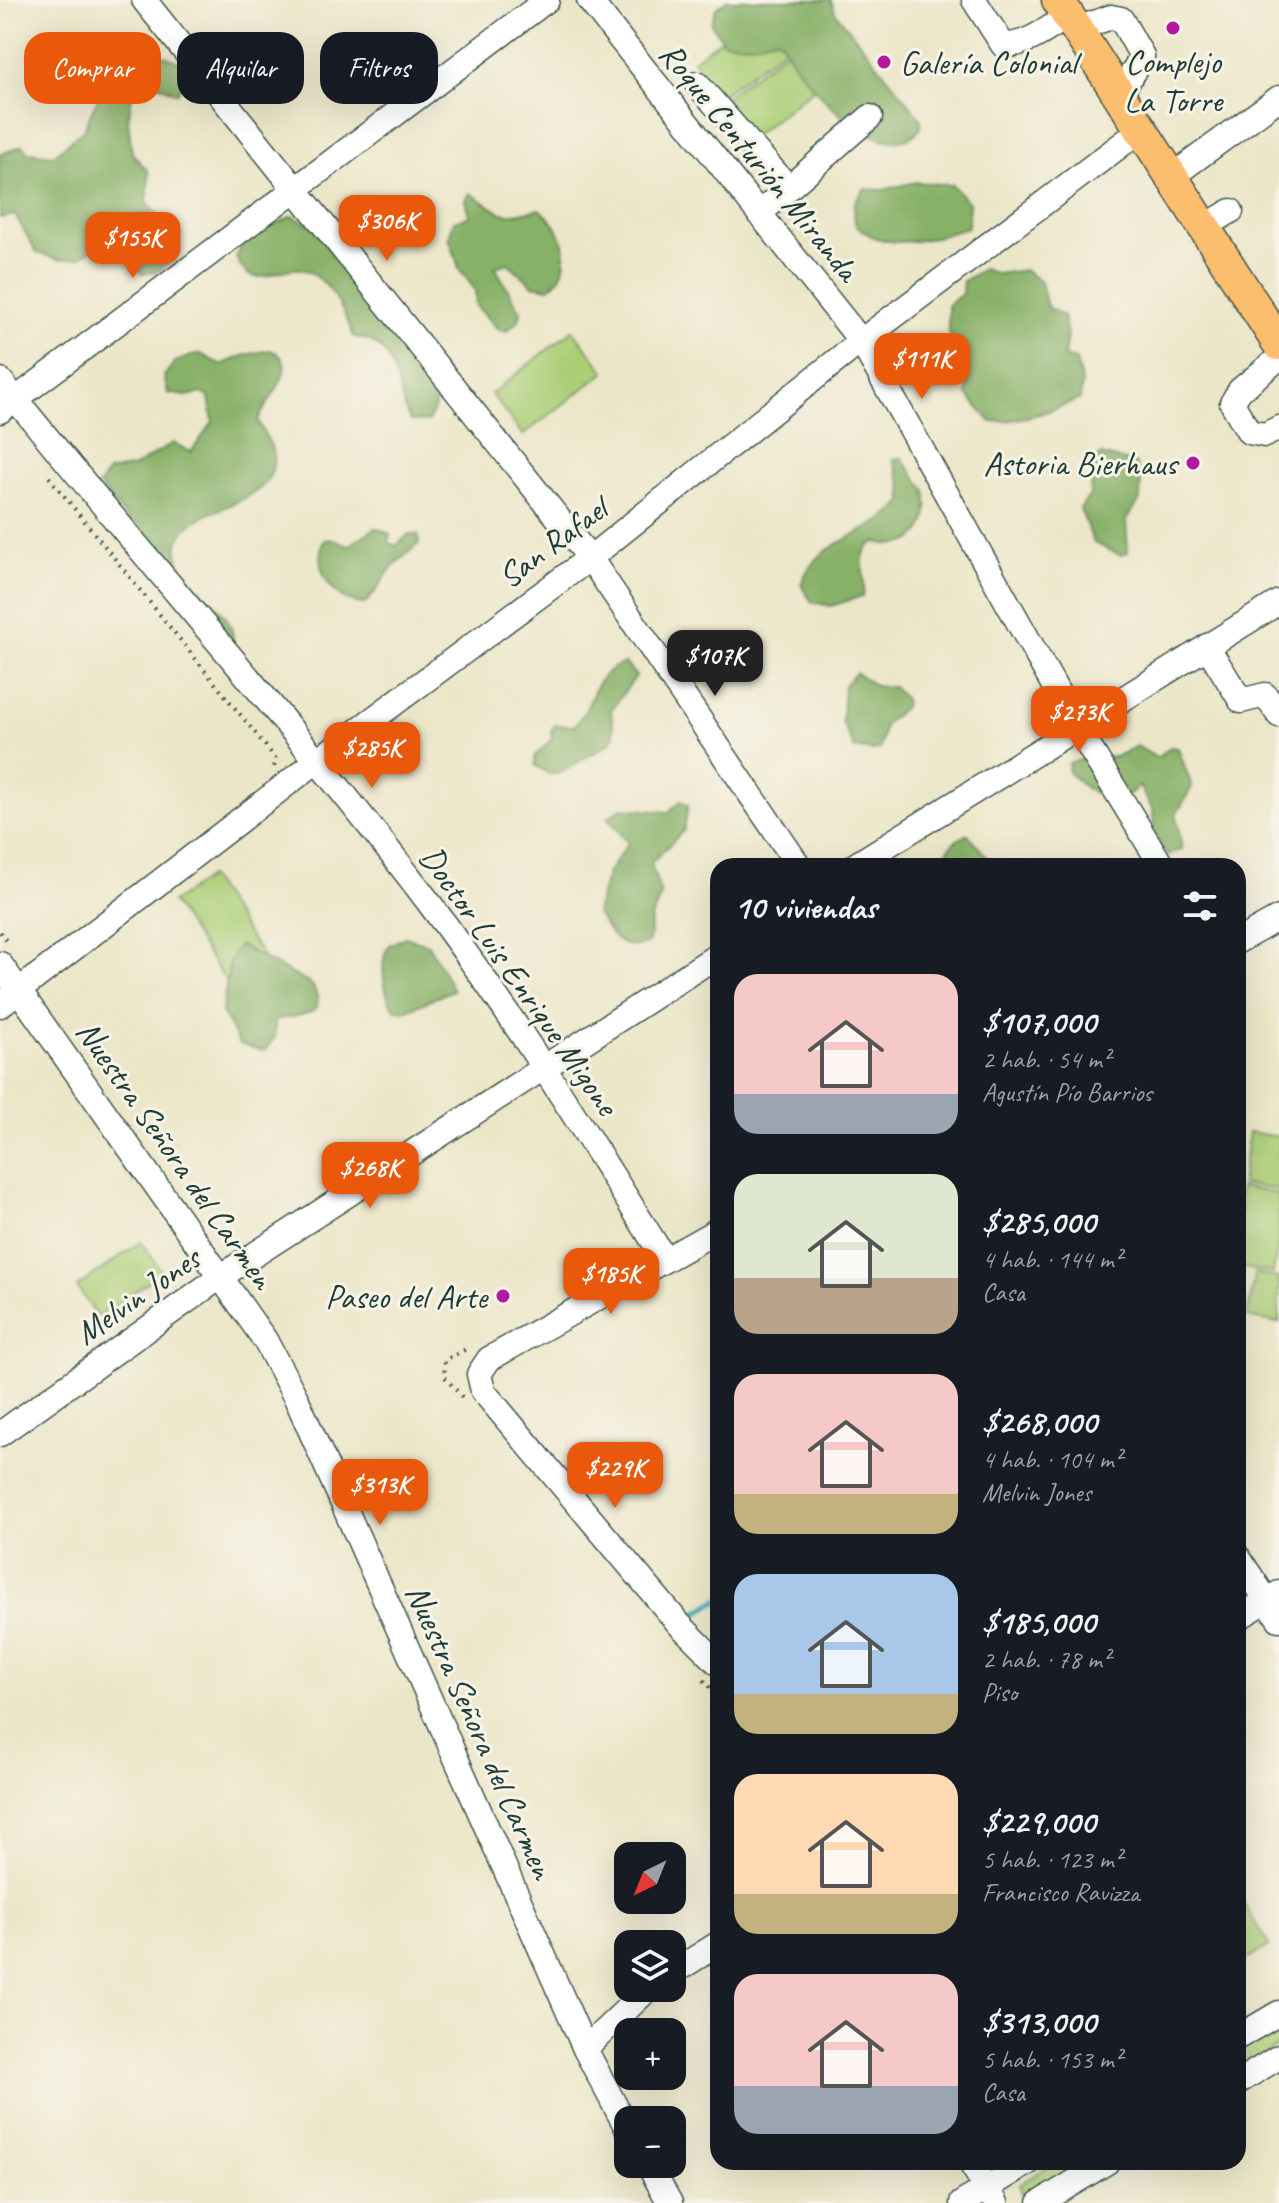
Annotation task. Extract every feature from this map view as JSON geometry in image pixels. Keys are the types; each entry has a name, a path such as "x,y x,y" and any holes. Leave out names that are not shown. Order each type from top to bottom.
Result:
{"main road":[{"path":"1068,15 1171,177 1218,219 1279,344"}],"street":[{"path":"144,0 590,558 794,858"},
{"path":"8,405 547,0"},
{"name":"Roque Centurión Miranda","path":"589,0 861,341 1077,727 1157,858"},
{"path":"974,0 1003,45 1013,46 1040,34 1068,15 1121,19 1142,56 1120,95"},
{"path":"697,84 788,187"},
{"path":"1171,177 1279,98"},
{"path":"759,214 870,117"},
{"name":"San Rafael","path":"10,997 318,760 590,558 861,341 1142,129"},
{"path":"1279,358 1240,390 1232,403 1249,432 1265,435 1279,428"},
{"name":"Doctor Luis Enrique Migone","path":"0,380 8,405 318,760 429,902 545,1069 664,1258"},
{"path":"867,858 1207,646 1277,607"},
{"path":"1207,646 1241,701 1274,696"},
{"path":"1246,937 1279,918"},
{"name":"Melvin Jones","path":"0,1434 220,1277 710,960"},
{"name":"Nuestra Señora del Carmen","path":"0,964 10,997 265,1340 297,1400 585,2049 615,2106"},
{"path":"710,1234 489,1359 479,1374 483,1391 679,1624 710,1655"},
{"path":"1246,1567 1275,1604 1246,1615"},
{"path":"686,1964 710,1949"},
{"path":"585,2049 634,2002"},
{"path":"1246,2032 1279,2013"},
{"path":"1246,2077 1279,2057"},
{"path":"975,2170 992,2195"},
{"path":"962,2203 992,2195 1020,2170"},
{"path":"1040,2203 1094,2170"},
{"path":"656,2178 670,2203"}],"path":[{"path":"41,468 276,759 275,767"}],"green space":[{"path":"727,0 831,0 835,12 921,120 920,129 903,140 884,140 863,131 822,97 782,42 775,38 751,44 724,42 711,24 716,8"},
{"path":"768,4 795,40 720,96 693,60"},
{"path":"797,42 826,79 752,137 723,99"},
{"path":"161,55 177,62 177,93 161,86"},
{"path":"95,104 131,104 128,121 132,153 149,172 147,205 168,229 172,244 171,260 159,271 142,274 113,237 79,258 61,260 37,253 15,215 0,218 0,155 23,145 28,152 54,155 84,129"},
{"path":"916,182 952,185 969,203 968,227 909,242 879,239 855,223 854,204 864,189 883,190"},
{"path":"470,193 501,213 515,214 539,209 555,225 564,247 563,270 549,288 533,285 508,263 495,267 521,312 519,320 507,331 499,330 476,306 475,290 459,268 449,237 454,221 470,216 466,200"},
{"path":"292,216 315,227 332,256 362,286 362,294 376,302 406,343 404,351 434,398 435,407 428,422 410,421 387,357 368,340 354,337 338,302 313,274 302,269 291,269 260,277 251,276 243,270 236,257 246,238"},
{"path":"983,269 997,274 1025,270 1041,282 1047,307 1063,316 1067,334 1064,357 1076,360 1082,383 1080,399 1026,417 991,422 967,395 969,368 948,330 948,305 962,294 963,281"},
{"path":"573,330 605,372 523,435 491,394"},
{"path":"270,350 280,356 284,364 284,374 258,421 273,454 271,474 261,488 245,498 193,522 181,534 177,550 186,575 225,616 233,641 226,638 99,485 108,472 134,467 173,443 191,452 213,422 209,397 202,393 186,396 168,393 164,376 175,362 199,353 221,365 245,355"},
{"path":"1101,455 1135,463 1141,479 1140,500 1126,520 1128,553 1120,555 1094,543 1080,509 1090,495 1093,461"},
{"path":"901,457 926,491 923,527 910,541 901,544 875,542 868,547 863,559 863,596 831,606 812,602 801,585 808,569 832,547 877,523 903,501 902,484 893,460"},
{"path":"375,528 390,534 389,542 396,546 409,534 418,535 419,543 394,566 364,604 353,602 334,590 323,572 321,551 324,540 334,539 348,546"},
{"path":"625,663 636,676 611,710 614,735 611,742 559,774 549,774 535,765 535,756 552,739 551,731 555,725 574,726 605,674"},
{"path":"856,673 876,686 893,687 905,699 904,707 885,724 880,749 854,748 842,722 844,685"},
{"path":"1137,746 1157,758 1170,747 1178,748 1192,787 1176,815 1182,849 1168,856 1154,837 1153,810 1139,786 1120,802 1091,792 1068,772 1069,763 1091,757 1115,757"},
{"path":"681,801 688,805 684,830 651,863 661,895 651,918 649,942 639,946 624,944 611,934 596,912 607,874 628,843 608,818 621,808 668,812"},
{"path":"968,834 988,858 942,858 954,842"},
{"path":"209,877 273,971 236,996 172,902"},
{"path":"405,937 428,944 453,990 405,1011 396,1010 388,997 383,969 389,945"},
{"path":"239,945 312,985 317,997 317,1005 308,1014 275,1021 275,1037 264,1051 239,1044 222,1012 230,960"},
{"path":"1249,1132 1279,1137 1279,1190 1246,1185"},
{"path":"1246,1188 1279,1194 1279,1237 1273,1273 1246,1268"},
{"path":"141,1242 162,1272 98,1317 77,1287"},
{"path":"1255,1273 1279,1278 1279,1323 1247,1317"},
{"path":"1246,1907 1269,1946 1246,1959"},
{"path":"1279,2024 1279,2045 1246,2066 1246,2044"},
{"path":"1042,2170 1078,2170 1029,2200 1022,2197 1020,2184"}],"waterway":[{"path":"683,1621 710,1605"}],"place":[{"name":"Complejo La Torre","path":"1173,28"},
{"name":"Galería Colonial","path":"884,62"},
{"name":"Astoria Bierhaus","path":"1193,463"},
{"name":"Paseo del Arte","path":"503,1296"}]}
